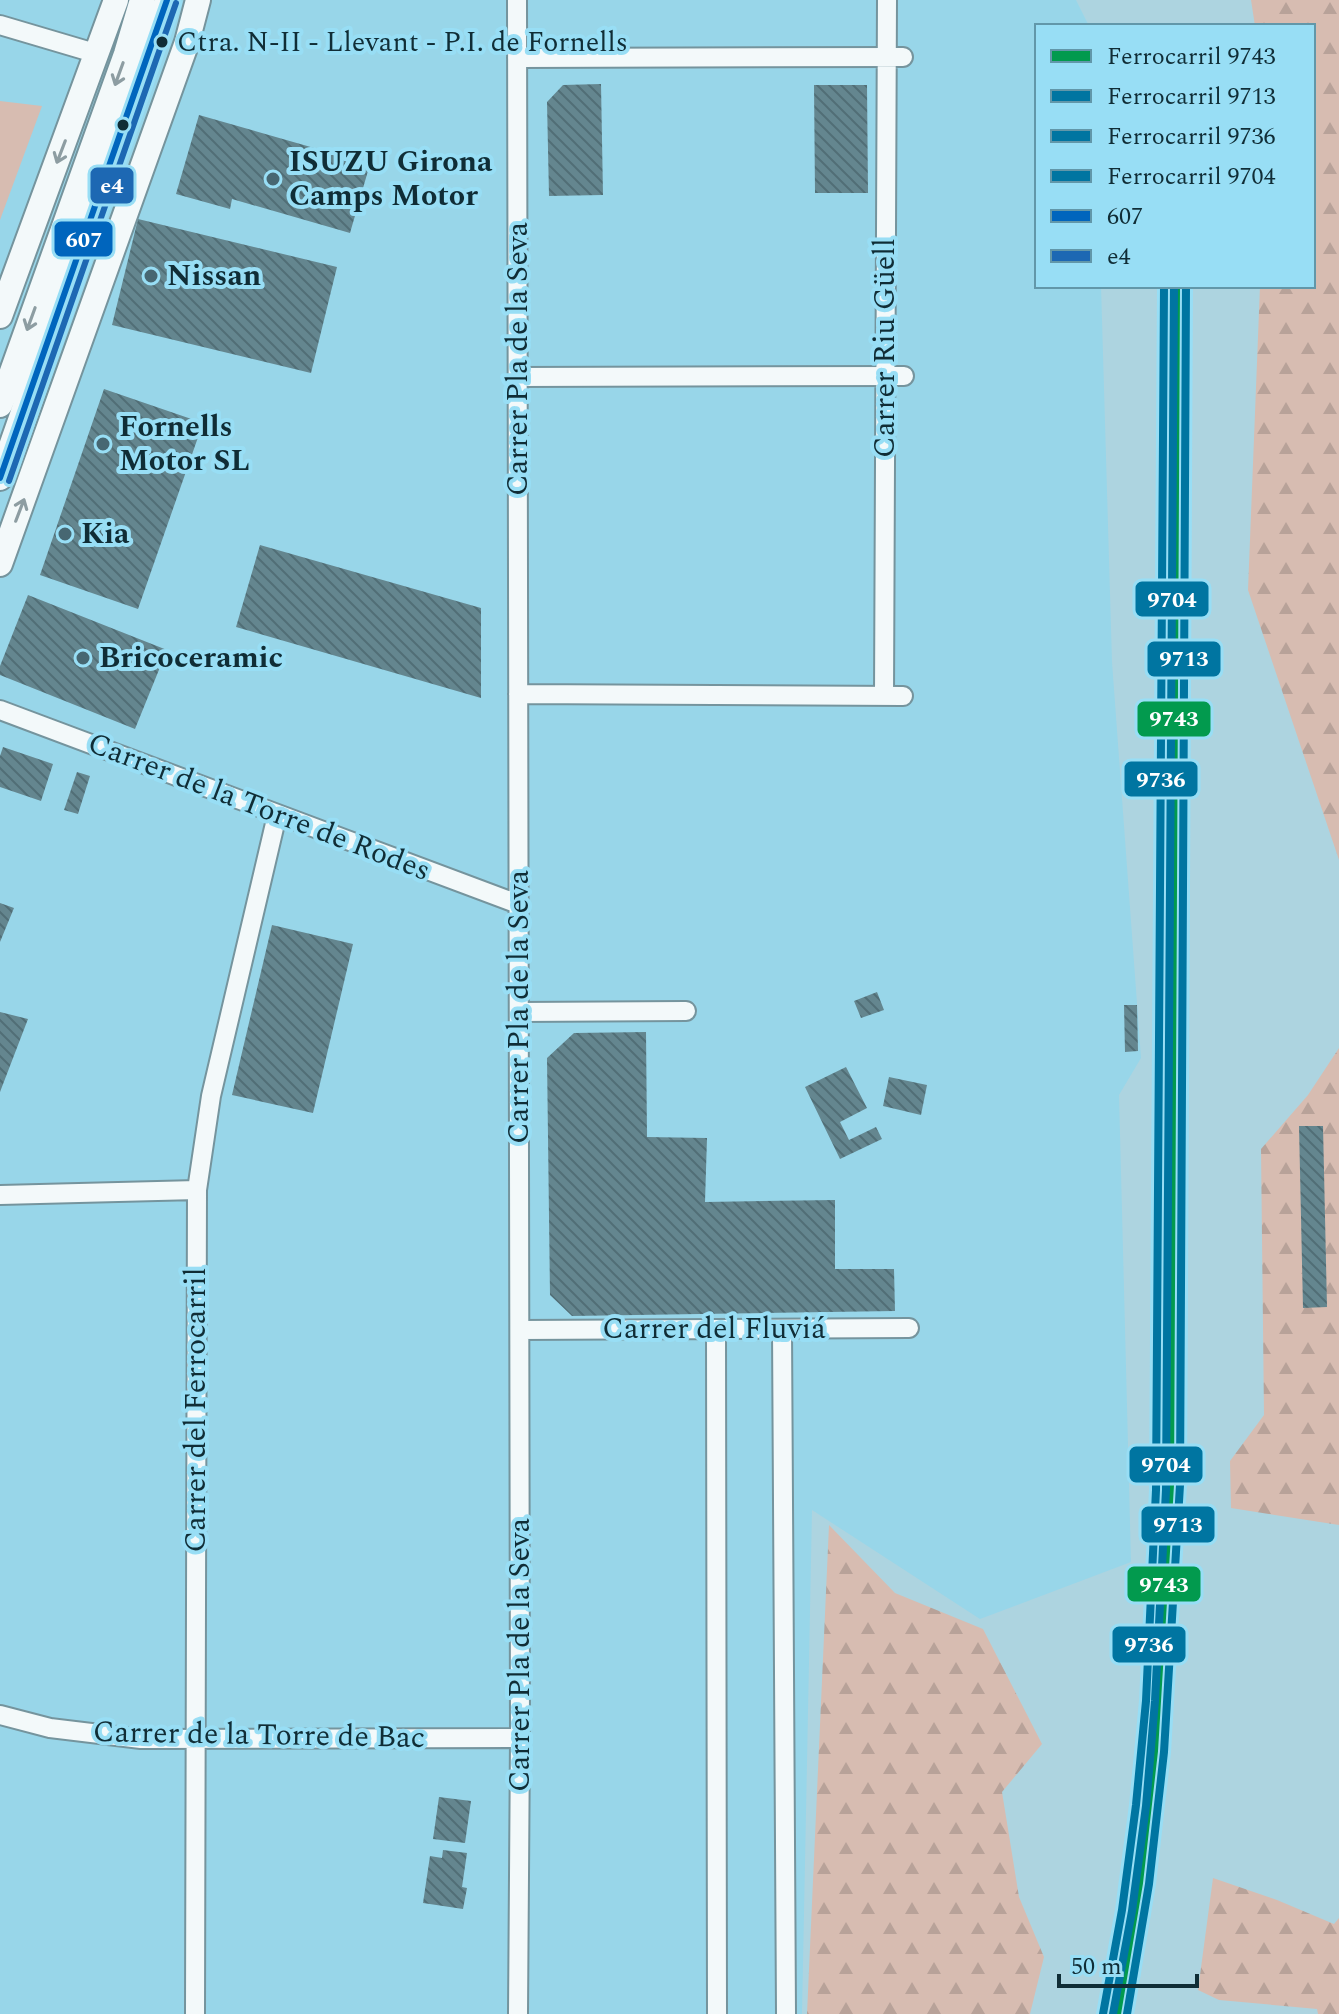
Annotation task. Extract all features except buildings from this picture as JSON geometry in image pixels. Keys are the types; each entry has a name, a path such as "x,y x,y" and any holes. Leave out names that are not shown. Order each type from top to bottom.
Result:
{"main road":[{"path":"2,306 116,0"},
{"path":"0,405 126,54 142,0"},
{"path":"0,478 167,0"},
{"path":"0,564 187,42 198,0"}],"street":[{"name":"Carrer Pla de la Seva","path":"517,0 518,2014"},
{"name":"Carrer Riu Güell","path":"884,696 885,376 895,58 887,0"},
{"path":"0,25 98,54"},
{"path":"517,58 895,58"},
{"path":"518,377 904,376"},
{"path":"518,694 903,696"},
{"name":"Carrer de la Torre de Rodes","path":"0,710 518,904"},
{"name":"Carrer del Ferrocarril","path":"195,2014 197,1190 211,1096 277,815"},
{"path":"519,1012 686,1011"},
{"path":"0,1195 197,1190"},
{"name":"Carrer del Fluviá","path":"520,1330 909,1328"},
{"path":"716,1329 717,2014"},
{"path":"782,1329 786,2014"},
{"name":"Carrer de la Torre de Bac","path":"0,1715 50,1728 141,1739 520,1738"}],"shaded area":[{"path":"0,0 1076,0 1088,24 1035,24 1035,288 1101,288 1112,662 1141,1058 1119,1095 1131,1562 980,1619 812,1510 802,2014 0,2014"}],"green space":[{"path":"1251,0 1339,0 1339,860 1248,590 1260,288 1315,288 1315,24 1255,24"},
{"path":"0,101 42,106 0,220"},
{"path":"1339,1048 1339,1525 1231,1508 1230,1461 1264,1415 1261,1149 1308,1095"},
{"path":"829,1525 895,1593 983,1629 1042,1744 1002,1792 1019,1897 1044,1957 1030,2014 807,2014"},
{"path":"1213,1878 1334,1924 1339,1918 1339,2014 1318,2014 1317,2009 1219,2000 1198,1990"}],"rail line":[{"name":"9736","path":"1103,2014 1122,1910 1136,1805 1146,1701 1156,1490 1164,288"},
{"name":"9704","path":"1113,2014 1132,1911 1146,1806 1166,1490 1174,288"},
{"name":"9743","path":"1117,2014 1139,1883 1154,1751 1170,1485 1176,288"},
{"name":"9713","path":"1127,2014 1149,1884 1164,1752 1180,1485 1186,288"}],"transit line":[{"name":"607","path":"0,478 167,0"},
{"name":"e4","path":"9,481 176,3"}],"place":[{"name":"Ctra. N-II - Llevant - P.I. de Fornells","path":"162,42"},
{"name":"ISUZU Girona Camps Motor","path":"273,179"},
{"name":"Nissan","path":"151,276"},
{"name":"Fornells Motor SL","path":"103,444"},
{"name":"Kia","path":"65,534"},
{"name":"Bricoceramic","path":"83,658"}]}
